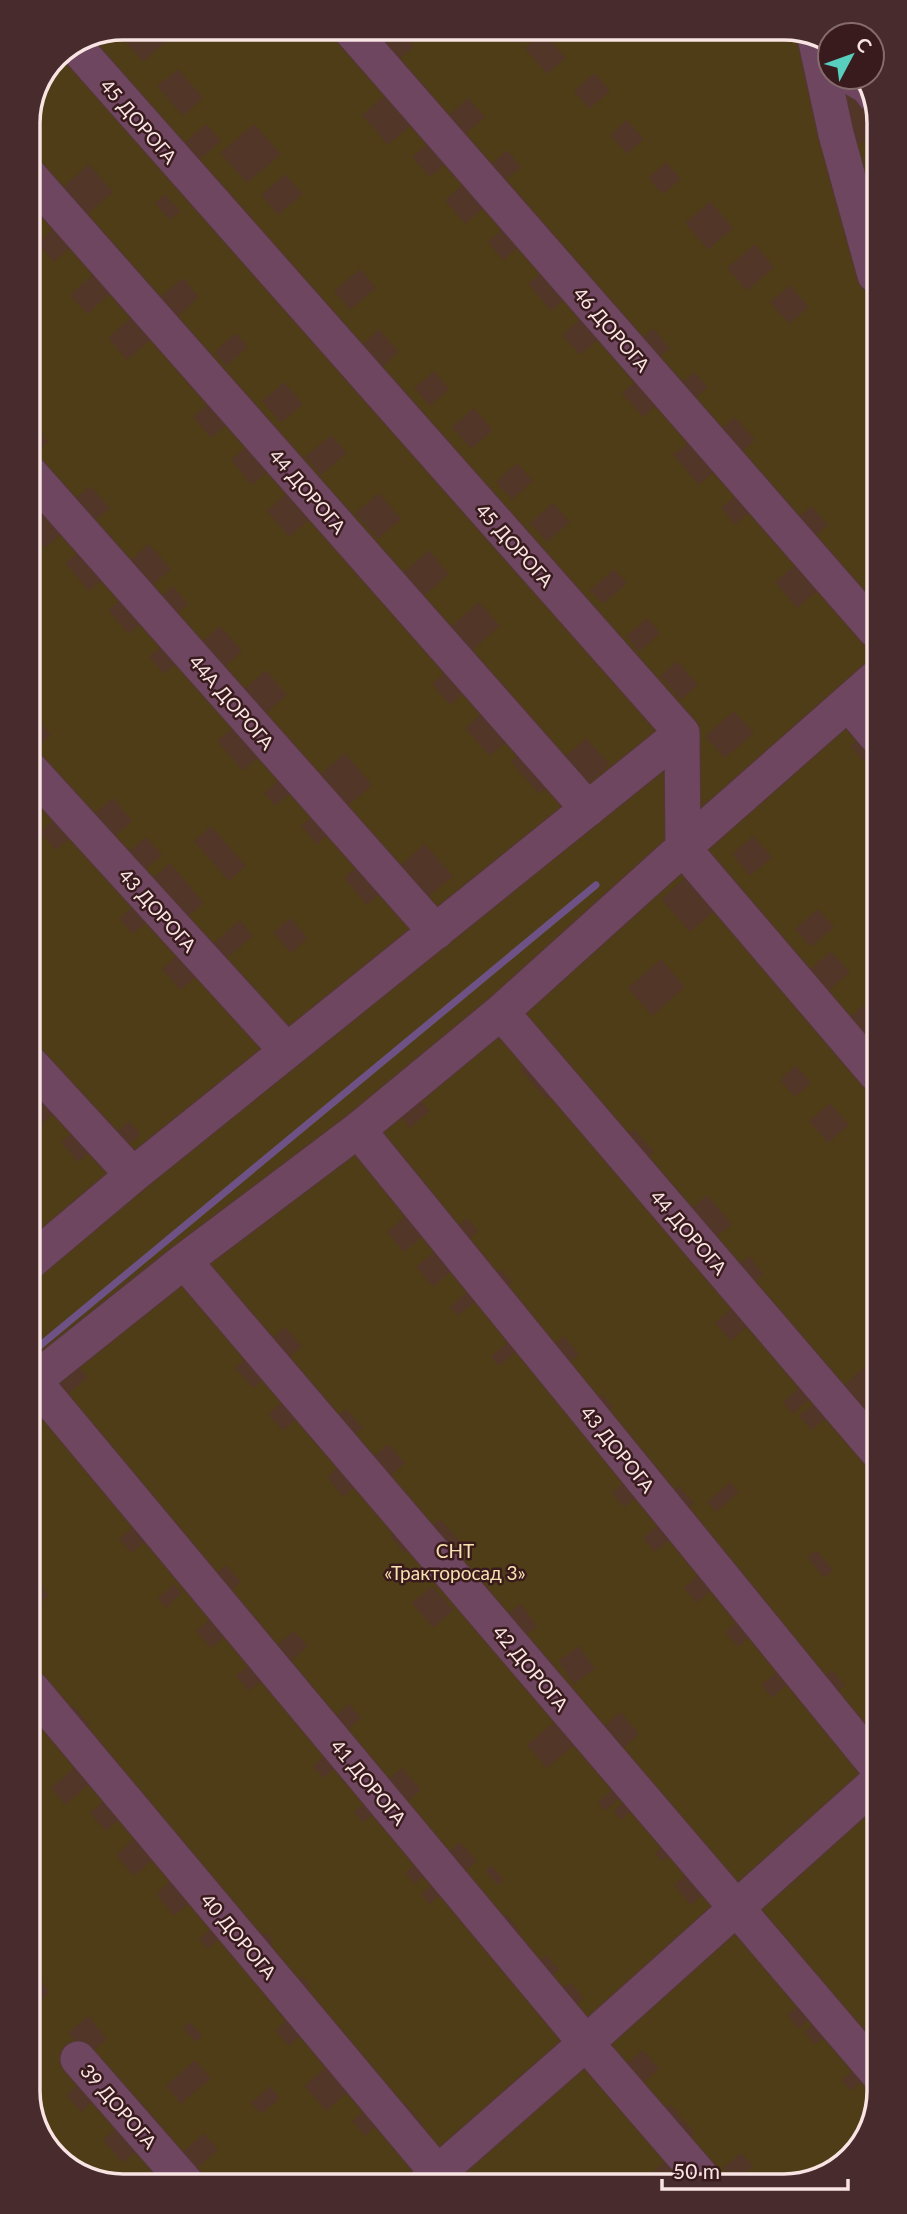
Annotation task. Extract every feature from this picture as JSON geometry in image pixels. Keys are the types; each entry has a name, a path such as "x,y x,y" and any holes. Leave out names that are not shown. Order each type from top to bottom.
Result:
{"street":[{"name":"46 ДОРОГА","path":"359,40 867,621"},
{"name":"45 ДОРОГА","path":"80,52 682,733"},
{"path":"828,91 836,134 867,249"},
{"name":"44 ДОРОГА","path":"40,188 588,809"},
{"name":"44А ДОРОГА","path":"40,484 436,933"},
{"path":"40,1376 184,1261 358,1130 501,1012 867,686"},
{"path":"848,703 867,725"},
{"path":"40,1253 133,1175 682,733"},
{"path":"682,733 682,848 867,1062"},
{"name":"43 ДОРОГА","path":"40,780 287,1051"},
{"name":"44 ДОРОГА","path":"501,1012 867,1439"},
{"path":"40,1073 133,1175"},
{"name":"43 ДОРОГА","path":"358,1130 867,1755"},
{"name":"42 ДОРОГА","path":"184,1261 867,2060"},
{"name":"41 ДОРОГА","path":"40,1390 586,2043 699,2174"},
{"name":"40 ДОРОГА","path":"40,1699 431,2174"},
{"path":"443,2174 867,1791"},
{"name":"39 ДОРОГА","path":"78,2059 178,2174"}],"green space":[{"name":"СНТ «Тракторосад 3»","path":"123,40 800,42 816,47 816,91 860,91 867,123 867,2091 864,2112 853,2137 834,2157 811,2169 784,2174 117,2174 91,2167 73,2157 57,2141 45,2118 40,2091 40,117 43,102 49,86 68,61 96,45"}],"building":[{"path":"124,40 168,40 143,62"},
{"path":"377,40 409,40 414,46 396,62"},
{"path":"534,40 550,40 566,58 547,74 525,48"},
{"path":"178,69 203,98 183,116 157,86"},
{"path":"594,73 610,91 589,109 574,91"},
{"path":"384,96 410,126 388,145 362,115"},
{"path":"861,96 865,111 867,141 854,145 841,101"},
{"path":"468,98 485,117 463,136 447,117"},
{"path":"627,120 644,139 627,154 610,135"},
{"path":"206,124 221,141 200,159 185,142"},
{"path":"254,124 281,154 247,183 220,153"},
{"path":"430,142 447,163 430,177 412,157"},
{"path":"507,150 521,167 503,182 489,166"},
{"path":"666,162 681,179 663,194 648,178"},
{"path":"89,164 113,192 86,216 62,188"},
{"path":"285,174 303,194 278,215 261,195"},
{"path":"465,183 485,207 465,224 445,200"},
{"path":"165,194 180,211 170,220 155,203"},
{"path":"710,201 733,228 708,250 685,223"},
{"path":"58,225 75,244 54,262 40,246 40,240"},
{"path":"505,227 521,245 503,260 488,242"},
{"path":"755,244 774,267 747,291 727,268"},
{"path":"360,269 376,288 350,310 334,291"},
{"path":"543,271 566,298 551,311 528,284"},
{"path":"95,273 112,292 87,314 70,295"},
{"path":"183,278 199,297 176,318 159,298"},
{"path":"790,285 809,307 789,324 770,302"},
{"path":"135,314 155,336 127,360 108,338"},
{"path":"586,314 603,335 580,355 562,335"},
{"path":"653,328 670,348 656,360 639,341"},
{"path":"379,329 399,352 379,370 359,347"},
{"path":"236,333 248,347 226,366 214,352"},
{"path":"434,371 449,389 430,406 414,388"},
{"path":"694,372 708,387 691,402 677,387"},
{"path":"639,378 661,402 643,417 622,393"},
{"path":"284,382 303,404 281,423 262,401"},
{"path":"214,399 232,420 211,438 193,417"},
{"path":"474,408 493,430 471,449 452,427"},
{"path":"735,417 755,440 737,456 717,433"},
{"path":"40,432 48,442 40,449"},
{"path":"331,435 347,453 321,475 305,457"},
{"path":"691,440 717,469 699,485 673,455"},
{"path":"253,441 274,466 252,485 231,460"},
{"path":"517,463 533,481 512,500 496,482"},
{"path":"90,486 110,508 89,526 70,504"},
{"path":"288,492 311,518 289,537 267,511"},
{"path":"740,492 754,508 735,525 721,508"},
{"path":"379,493 401,519 378,539 355,513"},
{"path":"553,503 570,522 547,542 530,523"},
{"path":"811,506 828,525 811,540 794,521"},
{"path":"43,508 64,532 45,548 40,542 40,511"},
{"path":"149,544 171,569 148,589 126,564"},
{"path":"429,550 449,574 423,597 403,573"},
{"path":"80,551 104,578 89,591 65,563"},
{"path":"801,560 823,586 797,608 775,582"},
{"path":"614,569 627,583 603,604 590,590"},
{"path":"173,586 188,604 173,616 158,599"},
{"path":"123,597 144,621 129,634 108,610"},
{"path":"479,602 500,626 470,652 449,628"},
{"path":"647,618 660,633 639,652 626,636"},
{"path":"220,626 242,651 222,669 200,643"},
{"path":"164,644 179,661 164,674 149,657"},
{"path":"677,661 698,685 681,700 660,676"},
{"path":"451,667 469,688 450,705 432,684"},
{"path":"266,670 287,695 261,717 240,693"},
{"path":"485,710 510,739 490,756 465,728"},
{"path":"734,711 754,733 725,758 705,736"},
{"path":"40,722 51,735 40,744"},
{"path":"236,725 262,754 243,771 217,741"},
{"path":"863,735 867,740 867,765 850,746"},
{"path":"586,738 610,765 583,788 560,761"},
{"path":"525,749 554,781 539,794 511,761"},
{"path":"345,753 372,785 344,809 317,777"},
{"path":"284,775 296,788 275,806 264,793"},
{"path":"113,798 132,821 114,837 94,814"},
{"path":"317,812 333,830 317,845 301,826"},
{"path":"59,815 75,834 56,850 40,832"},
{"path":"211,826 246,866 229,881 194,841"},
{"path":"753,836 772,857 750,876 732,854"},
{"path":"146,837 162,855 142,872 126,854"},
{"path":"425,844 453,876 425,900 397,868"},
{"path":"362,862 385,889 367,905 344,878"},
{"path":"170,863 204,903 185,919 151,880"},
{"path":"687,876 716,910 690,932 661,899"},
{"path":"139,901 153,917 133,934 119,919"},
{"path":"818,909 834,927 811,947 795,929"},
{"path":"290,918 308,938 291,953 273,933"},
{"path":"240,920 253,936 221,963 208,948"},
{"path":"831,951 850,972 825,994 807,972"},
{"path":"178,955 197,976 181,990 162,969"},
{"path":"661,959 685,987 652,1016 628,988"},
{"path":"864,1005 867,1008 867,1036 866,1037 849,1018"},
{"path":"533,1059 559,1088 546,1099 520,1069"},
{"path":"796,1065 811,1083 795,1097 780,1080"},
{"path":"413,1091 430,1111 410,1128 393,1108"},
{"path":"40,1096 55,1112 40,1126"},
{"path":"830,1103 849,1125 828,1143 809,1121"},
{"path":"129,1121 141,1134 125,1148 113,1135"},
{"path":"78,1128 94,1149 78,1162 61,1142"},
{"path":"634,1129 654,1152 641,1163 621,1140"},
{"path":"707,1195 732,1224 708,1244 683,1216"},
{"path":"405,1216 423,1236 404,1252 387,1232"},
{"path":"467,1218 478,1231 460,1247 449,1234"},
{"path":"435,1251 452,1270 433,1287 416,1267"},
{"path":"749,1256 763,1274 748,1287 733,1270"},
{"path":"501,1269 512,1282 498,1294 487,1281"},
{"path":"470,1289 478,1299 458,1316 450,1307"},
{"path":"736,1304 752,1322 731,1341 715,1323"},
{"path":"285,1327 302,1346 282,1363 266,1344"},
{"path":"564,1336 579,1354 561,1371 545,1353"},
{"path":"509,1341 517,1351 499,1366 491,1357"},
{"path":"253,1352 271,1373 253,1388 235,1368"},
{"path":"75,1362 88,1377 67,1395 54,1381"},
{"path":"867,1365 867,1417 866,1418 840,1389"},
{"path":"804,1384 814,1395 793,1414 783,1402"},
{"path":"602,1394 613,1407 599,1419 587,1406"},
{"path":"286,1399 300,1416 283,1431 268,1414"},
{"path":"817,1401 829,1415 812,1430 799,1416"},
{"path":"346,1409 363,1428 348,1441 331,1422"},
{"path":"388,1444 405,1463 383,1482 366,1463"},
{"path":"342,1464 358,1484 343,1497 327,1477"},
{"path":"625,1481 638,1495 624,1507 612,1493"},
{"path":"730,1482 739,1492 716,1512 707,1502"},
{"path":"679,1486 694,1503 678,1517 663,1499"},
{"path":"440,1519 460,1541 443,1555 424,1533"},
{"path":"134,1526 146,1540 132,1553 119,1539"},
{"path":"657,1526 669,1540 655,1552 643,1538"},
{"path":"399,1528 414,1545 405,1553 390,1536"},
{"path":"816,1550 833,1570 824,1578 807,1557"},
{"path":"226,1565 241,1582 222,1599 207,1581"},
{"path":"706,1568 719,1583 697,1603 684,1588"},
{"path":"40,1584 49,1595 40,1603"},
{"path":"174,1584 182,1593 166,1608 158,1598"},
{"path":"432,1586 453,1610 433,1628 412,1603"},
{"path":"521,1604 537,1627 516,1642 500,1619"},
{"path":"742,1617 755,1632 738,1647 725,1632"},
{"path":"212,1618 227,1635 211,1648 196,1631"},
{"path":"294,1631 308,1646 283,1668 269,1652"},
{"path":"579,1646 595,1669 574,1684 558,1661"},
{"path":"785,1665 796,1677 772,1698 761,1685"},
{"path":"248,1666 261,1681 249,1691 236,1676"},
{"path":"832,1670 845,1685 827,1700 814,1685"},
{"path":"349,1704 361,1718 338,1739 325,1725"},
{"path":"74,1707 90,1725 79,1734 64,1716"},
{"path":"620,1712 639,1734 619,1752 600,1730"},
{"path":"560,1717 580,1740 547,1768 527,1745"},
{"path":"331,1751 341,1763 323,1778 313,1766"},
{"path":"78,1764 93,1781 65,1805 51,1788"},
{"path":"402,1768 421,1790 401,1807 382,1785"},
{"path":"617,1786 624,1794 605,1811 598,1802"},
{"path":"629,1797 637,1806 621,1820 613,1811"},
{"path":"107,1798 123,1816 106,1831 90,1813"},
{"path":"369,1799 379,1810 363,1823 354,1812"},
{"path":"137,1836 156,1857 134,1876 116,1855"},
{"path":"460,1842 477,1861 456,1879 439,1860"},
{"path":"667,1843 675,1852 663,1862 655,1853"},
{"path":"424,1857 433,1868 415,1884 405,1873"},
{"path":"491,1865 504,1880 498,1885 485,1871"},
{"path":"691,1871 708,1890 691,1905 674,1885"},
{"path":"175,1877 194,1899 174,1916 156,1894"},
{"path":"438,1880 446,1890 430,1904 421,1894"},
{"path":"507,1915 520,1931 508,1942 495,1926"},
{"path":"214,1927 222,1936 208,1949 199,1939"},
{"path":"266,1932 273,1941 260,1953 252,1944"},
{"path":"546,1955 559,1969 545,1981 533,1967"},
{"path":"302,1976 311,1987 297,1998 288,1988"},
{"path":"40,1980 50,1992 40,2001"},
{"path":"570,1982 584,1998 570,2010 556,1994"},
{"path":"801,2003 813,2017 799,2029 787,2015"},
{"path":"88,2016 107,2039 88,2055 68,2033"},
{"path":"288,2019 302,2035 289,2046 275,2031"},
{"path":"817,2020 829,2033 815,2045 804,2032"},
{"path":"190,2022 203,2036 195,2042 183,2028"},
{"path":"867,2025 867,2048 856,2035"},
{"path":"643,2050 659,2069 643,2083 626,2064"},
{"path":"195,2060 211,2078 181,2104 166,2086"},
{"path":"333,2061 355,2086 326,2111 304,2086"},
{"path":"859,2065 867,2075 851,2091 841,2080"},
{"path":"83,2080 98,2097 81,2112 66,2095"},
{"path":"270,2086 280,2098 261,2114 251,2103"},
{"path":"405,2103 423,2124 413,2133 394,2112"},
{"path":"670,2104 695,2133 682,2144 657,2115"},
{"path":"371,2105 383,2119 365,2136 352,2121"},
{"path":"122,2123 142,2146 123,2163 103,2140"},
{"path":"204,2133 218,2150 191,2174 177,2157"},
{"path":"741,2153 753,2166 744,2174 728,2174 723,2168"},
{"path":"664,2162 675,2174 650,2174"}],"waterway":[{"path":"40,1346 596,885"}]}
